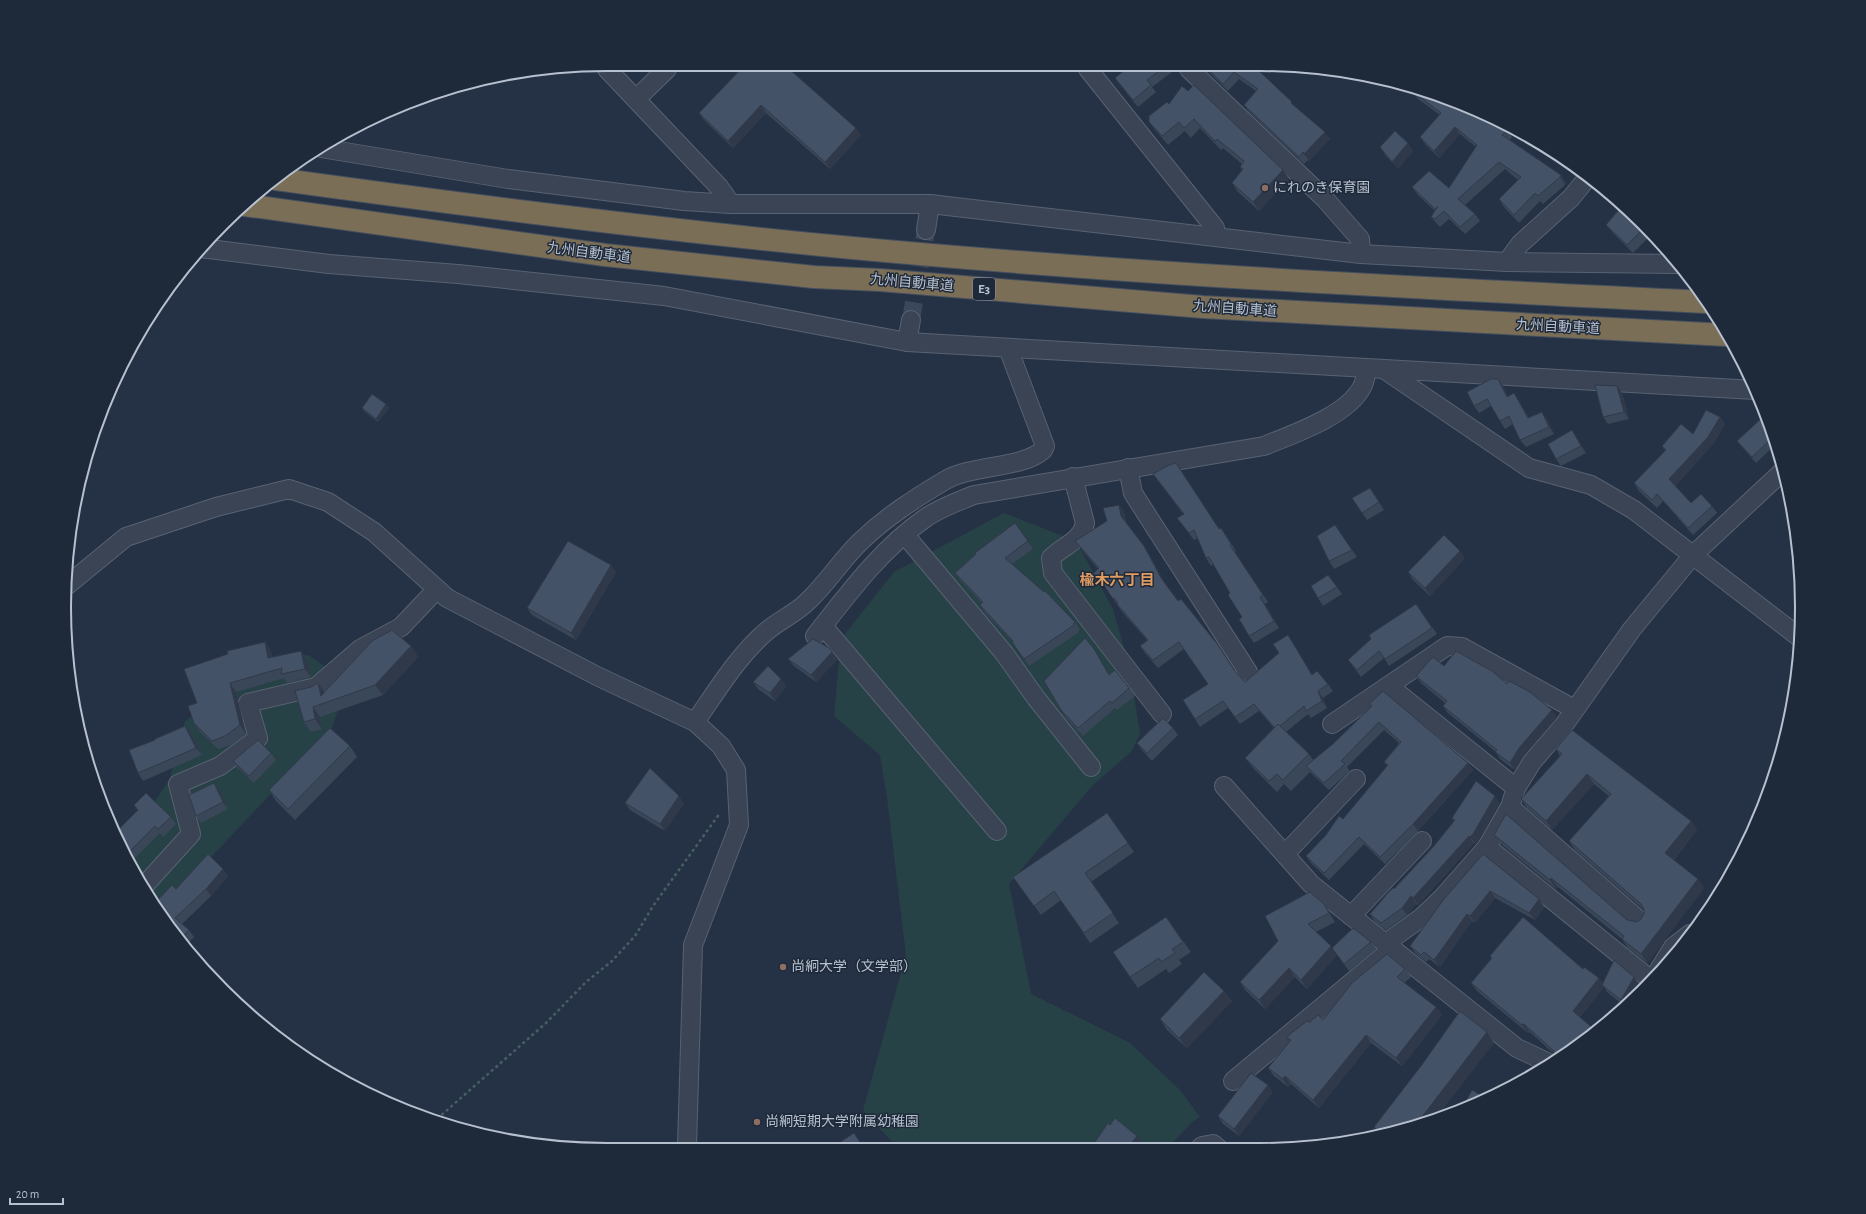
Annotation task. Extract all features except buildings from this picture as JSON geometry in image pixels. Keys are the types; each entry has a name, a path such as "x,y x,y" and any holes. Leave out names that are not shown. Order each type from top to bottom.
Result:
{"highway":[{"name":"E3","path":"284,180 488,209 883,251 1314,283 1700,302"},
{"name":"九州自動車道","path":"252,206 605,255 814,277 880,280 1203,307 1720,335"}],"street":[{"path":"609,71 719,187 731,204"},
{"path":"636,99 665,71"},
{"path":"1090,71 1215,228 1216,237"},
{"path":"1191,71 1325,199 1360,239 1361,254"},
{"path":"329,149 508,179 684,201 731,204 930,204 1361,254 1507,262 1670,264"},
{"path":"1507,262 1520,244 1571,198 1584,182"},
{"path":"926,230 930,204"},
{"path":"209,249 329,264 458,274 664,296 907,342 1749,390"},
{"path":"907,342 910,320"},
{"path":"695,722 740,659 755,642 768,630 790,616 810,600 860,542 887,518 948,479 979,468 1028,460 1043,450 1044,446 1008,348"},
{"path":"997,831 819,631 854,586 905,535 930,515 945,506 974,495 1073,477 1264,446 1307,429 1330,417 1354,397 1376,369"},
{"path":"1376,369 1529,468 1591,485 1634,510 1794,633"},
{"path":"1128,468 1133,493 1248,672"},
{"path":"1233,1081 1390,946 1442,898 1487,847 1510,807 1516,788 1532,762 1564,725 1632,629 1693,555 1779,475"},
{"path":"1073,477 1085,524 1084,530 1079,537 1051,558 1053,573 1162,714"},
{"path":"72,581 126,537 216,506 289,488 328,502 374,532 437,589 454,602 599,676 695,722 721,746 730,757 736,770 738,825 692,945 688,1143"},
{"path":"905,535 1004,653 1036,698 1090,767"},
{"path":"147,882 191,834 178,784 220,766 258,738 248,703 316,687 360,649 401,627 437,589"},
{"path":"1332,724 1446,646 1462,647 1574,709"},
{"path":"1389,686 1516,788"},
{"path":"1285,854 1356,779"},
{"path":"1224,786 1311,884 1517,1048 1544,1061"},
{"path":"1510,807 1640,921"},
{"path":"1351,916 1422,841"},
{"path":"1487,847 1647,977"}],"path":[{"path":"440,1116 546,1023 586,982 612,961 635,936 653,906 720,812 737,800"}],"green space":[{"path":"1004,513 1076,541 1113,609 1129,665 1140,734 1131,752 1093,785 1009,884 1031,994 1130,1043 1180,1090 1200,1117 1190,1124 1173,1143 893,1143 863,1110 906,955 887,797 880,755 834,716 841,639 894,572"},
{"path":"308,655 348,682 331,730 163,908 126,844 169,780 185,721 194,715 245,665"}],"tunnel":[{"path":"911,320 926,230"}],"place":[{"name":"にれのき保育園","path":"1265,188"},
{"name":"尚絅大学（文学部）","path":"783,967"},
{"name":"尚絅短期大学附属幼稚園","path":"757,1122"}],"district":[{"name":"楡木六丁目","path":"1117,580"}]}
